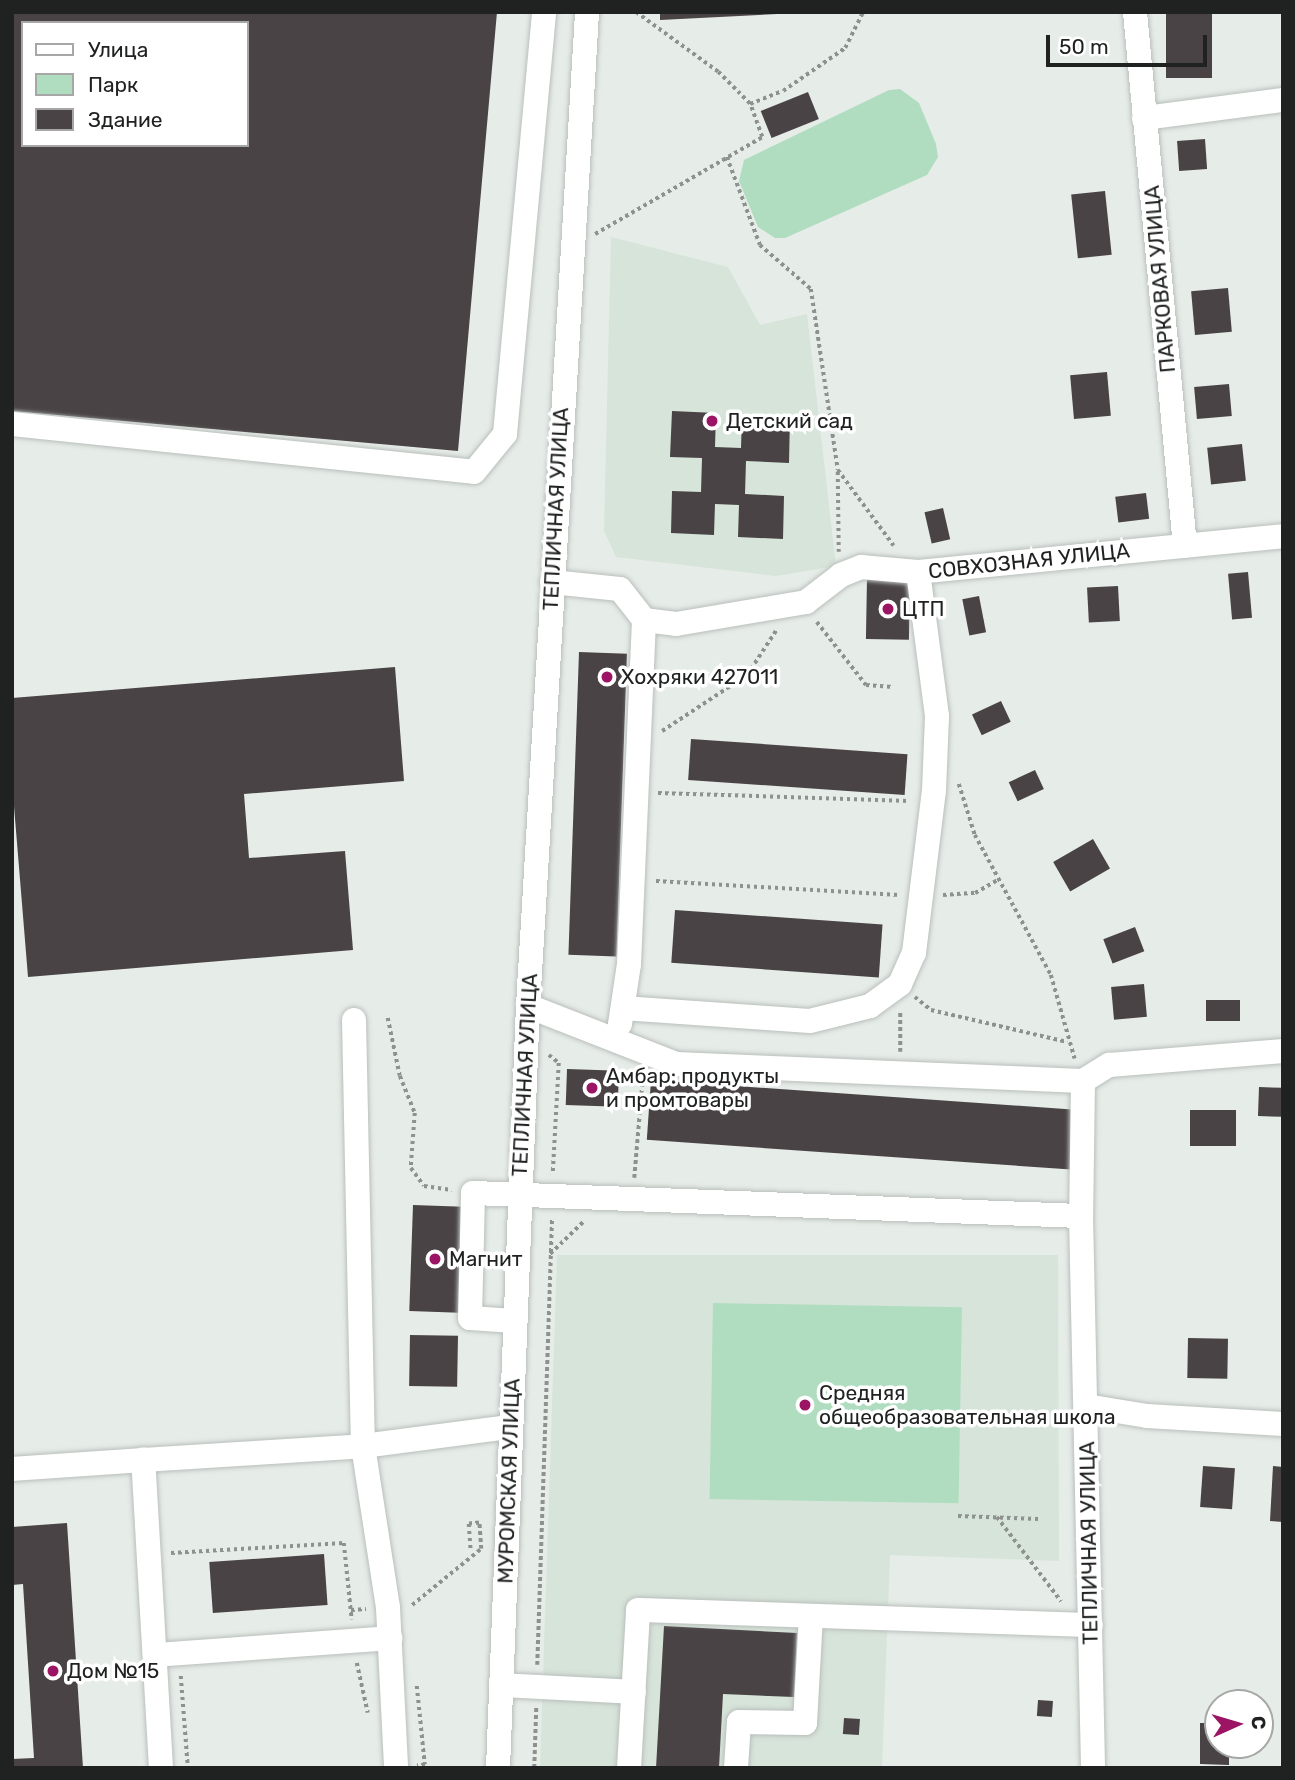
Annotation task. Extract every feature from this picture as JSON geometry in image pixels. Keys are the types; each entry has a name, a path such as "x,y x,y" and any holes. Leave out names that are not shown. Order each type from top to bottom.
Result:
{"street":[{"path":"12,424 474,472 505,434 544,12"},
{"name":"ТЕПЛИЧНАЯ УЛИЦА","path":"587,12 552,582 519,1194 1081,1216 1086,1406 1085,1625 1093,1768"},
{"name":"ПАРКОВАЯ УЛИЦА","path":"1135,12 1185,546"},
{"path":"1144,118 1283,100"},
{"name":"СОВХОЗНАЯ УЛИЦА","path":"644,620 676,624 800,603 841,575 861,567 918,572 1283,536"},
{"path":"623,1008 810,1021 870,1006 900,984 914,954 933,801 937,716 918,572"},
{"path":"552,582 620,589 644,620 633,879 619,1038"},
{"path":"528,1006 619,1038 644,1055 676,1064 900,1071 1083,1081 1109,1065 1283,1051"},
{"path":"354,1020 363,1446 388,1608 396,1768"},
{"path":"1081,1216 1083,1081"},
{"path":"514,1321 470,1318 473,1193 519,1194"},
{"name":"МУРОМСКАЯ УЛИЦА","path":"498,1768 519,1194"},
{"path":"1086,1406 1147,1416 1283,1424"},
{"path":"12,1469 363,1446 510,1427"},
{"path":"142,1460 162,1768"},
{"path":"629,1768 638,1610 1085,1625"},
{"path":"736,1768 740,1722 805,1723 811,1616"},
{"path":"155,1655 390,1638"},
{"path":"501,1685 634,1692"}],"path":[{"path":"595,234 762,137 750,104 718,72 635,12"},
{"path":"750,104 813,73 845,48 863,12"},
{"path":"727,158 760,245 811,289 838,470 841,575"},
{"path":"838,470 876,526 918,572"},
{"path":"638,745 747,675 800,603 827,640 866,685 893,687"},
{"path":"958,782 975,835 1051,975 1068,1042 1083,1081"},
{"path":"635,793 933,801"},
{"path":"633,879 921,896 975,893 999,879"},
{"path":"900,984 930,1010 1068,1042"},
{"path":"900,984 900,1071"},
{"path":"388,1018 400,1076 415,1113 411,1168 424,1186 473,1193"},
{"path":"534,1768 552,1195 559,1063 548,1053"},
{"path":"551,1254 621,1198 644,1055"},
{"path":"958,1516 1039,1519"},
{"path":"997,1517 1085,1625"},
{"path":"351,1610 409,1608 471,1552 481,1549 479,1523 469,1524 471,1552"},
{"path":"171,1553 344,1543 354,1641 371,1723"}],"shaded area":[{"name":"Детский сад","path":"611,237 728,267 760,325 807,314 836,566 776,576 616,557 604,531"},
{"name":"Средняя общеобразовательная школа","path":"557,1255 1058,1255 1059,1561 890,1555 882,1768 540,1768"}],"green space":[{"path":"900,89 919,103 936,144 938,157 927,175 785,238 775,238 758,227 739,181 744,160 889,90"},
{"path":"713,1303 962,1307 959,1503 710,1499"}],"building":[{"path":"12,12 497,12 458,451 12,411"},
{"path":"660,12 777,12 777,14 660,20"},
{"path":"1166,12 1212,12 1212,78 1166,78"},
{"path":"808,92 819,119 772,138 761,111"},
{"path":"1205,139 1207,169 1179,171 1177,141"},
{"path":"1105,191 1112,255 1078,258 1071,195"},
{"path":"1228,288 1232,332 1195,335 1191,291"},
{"path":"1107,372 1111,416 1074,419 1070,375"},
{"path":"1229,384 1232,416 1197,419 1194,387"},
{"path":"672,411 716,413 715,447 741,448 742,415 790,416 789,463 746,461 745,494 784,496 783,539 738,537 739,505 715,504 714,535 671,533 672,491 701,492 702,458 670,457"},
{"path":"1242,444 1246,481 1211,484 1207,448"},
{"path":"1146,493 1149,519 1118,523 1115,497"},
{"path":"943,508 950,539 932,543 924,512"},
{"path":"1248,572 1252,618 1232,620 1228,574"},
{"name":"ЦТП","path":"867,578 910,579 909,640 866,639"},
{"path":"1118,586 1120,621 1089,623 1087,588"},
{"path":"979,596 986,632 969,636 962,599"},
{"path":"579,652 627,654 616,956 568,955"},
{"path":"395,667 404,781 244,794 249,858 345,851 353,950 28,977 12,782 12,698"},
{"path":"1001,701 1011,722 982,735 972,715"},
{"path":"691,739 907,754 905,795 688,780"},
{"path":"1035,770 1044,789 1018,801 1009,782"},
{"path":"1093,839 1110,868 1070,891 1053,862"},
{"path":"675,910 882,925 879,977 671,963"},
{"path":"1135,927 1144,951 1113,963 1103,939"},
{"path":"1144,984 1147,1017 1114,1020 1111,987"},
{"path":"1206,1000 1240,1000 1240,1021 1206,1021"},
{"name":"Амбар: продукты и промтовары","path":"567,1069 619,1071 618,1107 566,1105"},
{"path":"651,1080 1079,1110 1075,1170 647,1140"},
{"path":"1259,1087 1283,1088 1282,1117 1258,1116"},
{"path":"1190,1110 1236,1110 1236,1146 1190,1146"},
{"name":"Магнит","path":"413,1205 463,1207 459,1313 409,1311"},
{"path":"410,1335 458,1336 457,1387 409,1386"},
{"path":"1188,1338 1228,1339 1227,1379 1187,1378"},
{"path":"1203,1466 1235,1468 1232,1509 1200,1507"},
{"path":"1273,1466 1283,1467 1283,1522 1270,1521"},
{"name":"Дом №15","path":"67,1523 83,1768 12,1768 12,1759 34,1758 23,1584 12,1585 12,1527"},
{"path":"324,1554 328,1605 213,1613 209,1562"},
{"path":"664,1626 797,1633 794,1697 723,1694 719,1768 656,1768"},
{"path":"1038,1700 1053,1701 1052,1717 1037,1716"},
{"path":"844,1718 860,1719 859,1735 843,1734"},
{"path":"1200,1723 1204,1723 1204,1759 1229,1759 1229,1765 1200,1764"}],"place":[{"name":"Детский сад","path":"712,421"},
{"name":"ЦТП","path":"888,609"},
{"name":"Хохряки 427011","path":"607,677"},
{"name":"Амбар: продукты и промтовары","path":"592,1088"},
{"name":"Магнит","path":"435,1259"},
{"name":"Средняя общеобразовательная школа","path":"805,1405"},
{"name":"Дом №15","path":"53,1671"}]}
